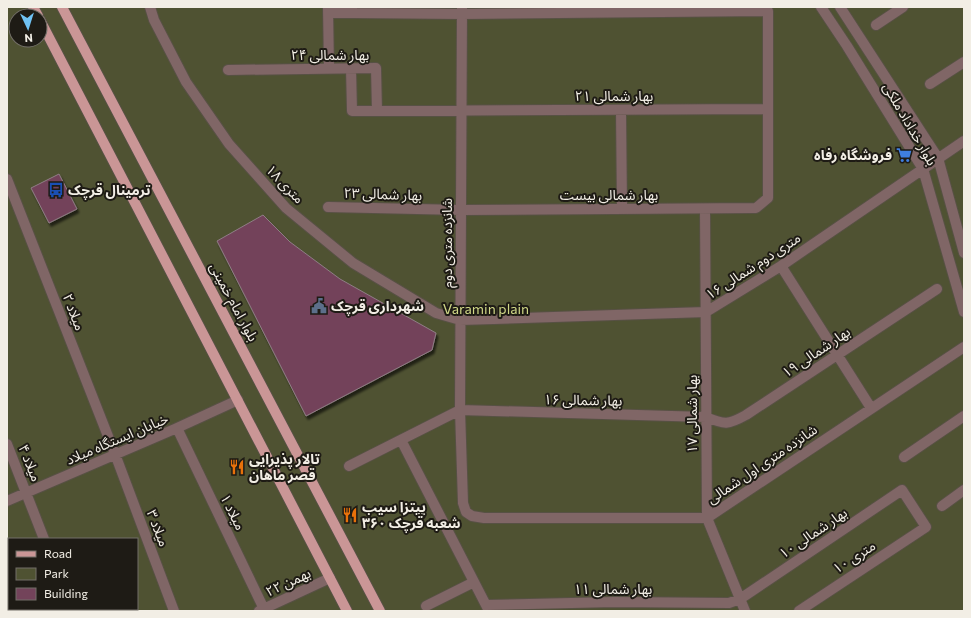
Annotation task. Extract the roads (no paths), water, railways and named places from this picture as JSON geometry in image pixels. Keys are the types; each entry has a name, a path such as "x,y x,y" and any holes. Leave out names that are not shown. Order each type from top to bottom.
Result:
{"main road":[{"name":"بلوار امام خمینی","path":"62,7 380,611"},
{"path":"48,35 347,611"}],"street":[{"name":"۱۸ متری","path":"150,7 154,20 186,82 228,144 286,208 354,263 436,313 460,320"},
{"name":"بلوار خداداد ملکی","path":"821,7 923,169 964,312"},
{"name":"بلوار خداداد ملکی","path":"840,7 938,158 964,253"},
{"path":"876,25 903,7"},
{"path":"329,69 328,10 695,9 768,11 768,110"},
{"name":"شانزده متری دوم","path":"462,10 460,320 462,503"},
{"path":"930,84 964,62"},
{"path":"351,68 352,112 461,111"},
{"name":"بهار شمالی ۲۴","path":"228,70 376,68 377,111"},
{"path":"621,110 622,209"},
{"name":"بهار شمالی ۲۱","path":"461,111 768,110"},
{"name":"بهار شمالی بیست","path":"461,210 756,208 768,198 768,110"},
{"name":"۱۶ متری دوم شمالی","path":"460,320 706,312 781,266 964,141"},
{"name":"میلاد ۲","path":"7,179 115,454"},
{"name":"بهار شمالی ۲۳","path":"328,207 461,210"},
{"name":"بهار شمالی ۱۷","path":"705,209 707,518 745,611"},
{"path":"781,266 871,408"},
{"name":"بهار شمالی ۱۹","path":"706,417 720,423 732,422 746,415 937,289"},
{"name":"شانزده متری اول شمالی","path":"462,503 466,512 472,516 484,518 707,518 964,347"},
{"name":"خیابان ایستگاه میلاد","path":"7,501 177,428 238,400"},
{"path":"349,466 460,410"},
{"name":"بهار شمالی ۱۶","path":"460,410 706,417"},
{"path":"904,457 964,416"},
{"name":"میلاد ۱","path":"177,428 261,610"},
{"name":"بهار شمالی ۱۱","path":"401,440 488,608 614,602 729,603 740,599"},
{"name":"میلاد ۴","path":"7,444 44,538"},
{"name":"میلاد ۳","path":"115,454 174,611"},
{"name":"۱۰ متری","path":"799,611 926,527 902,490"},
{"name":"بهار شمالی ۱۰","path":"740,599 902,490"},
{"path":"942,506 964,490"},
{"name":"۲۲ بهمن","path":"261,610 330,578"},
{"path":"426,606 474,582"},
{"path":"597,611 614,602"}],"place":[{"name":"فروشگاه رفاه","path":"904,155"},
{"name":"ترمینال قرچک","path":"56,190"},
{"name":"شهرداری قرچک","path":"319,306"},
{"name":"تالار پذیرایی قصر ماهان","path":"237,467"},
{"name":"پیتزا سیب ۳۶۰ شعبه قرچک","path":"350,515"}],"park label":[{"name":"Varamin plain","path":"486,309"}]}
